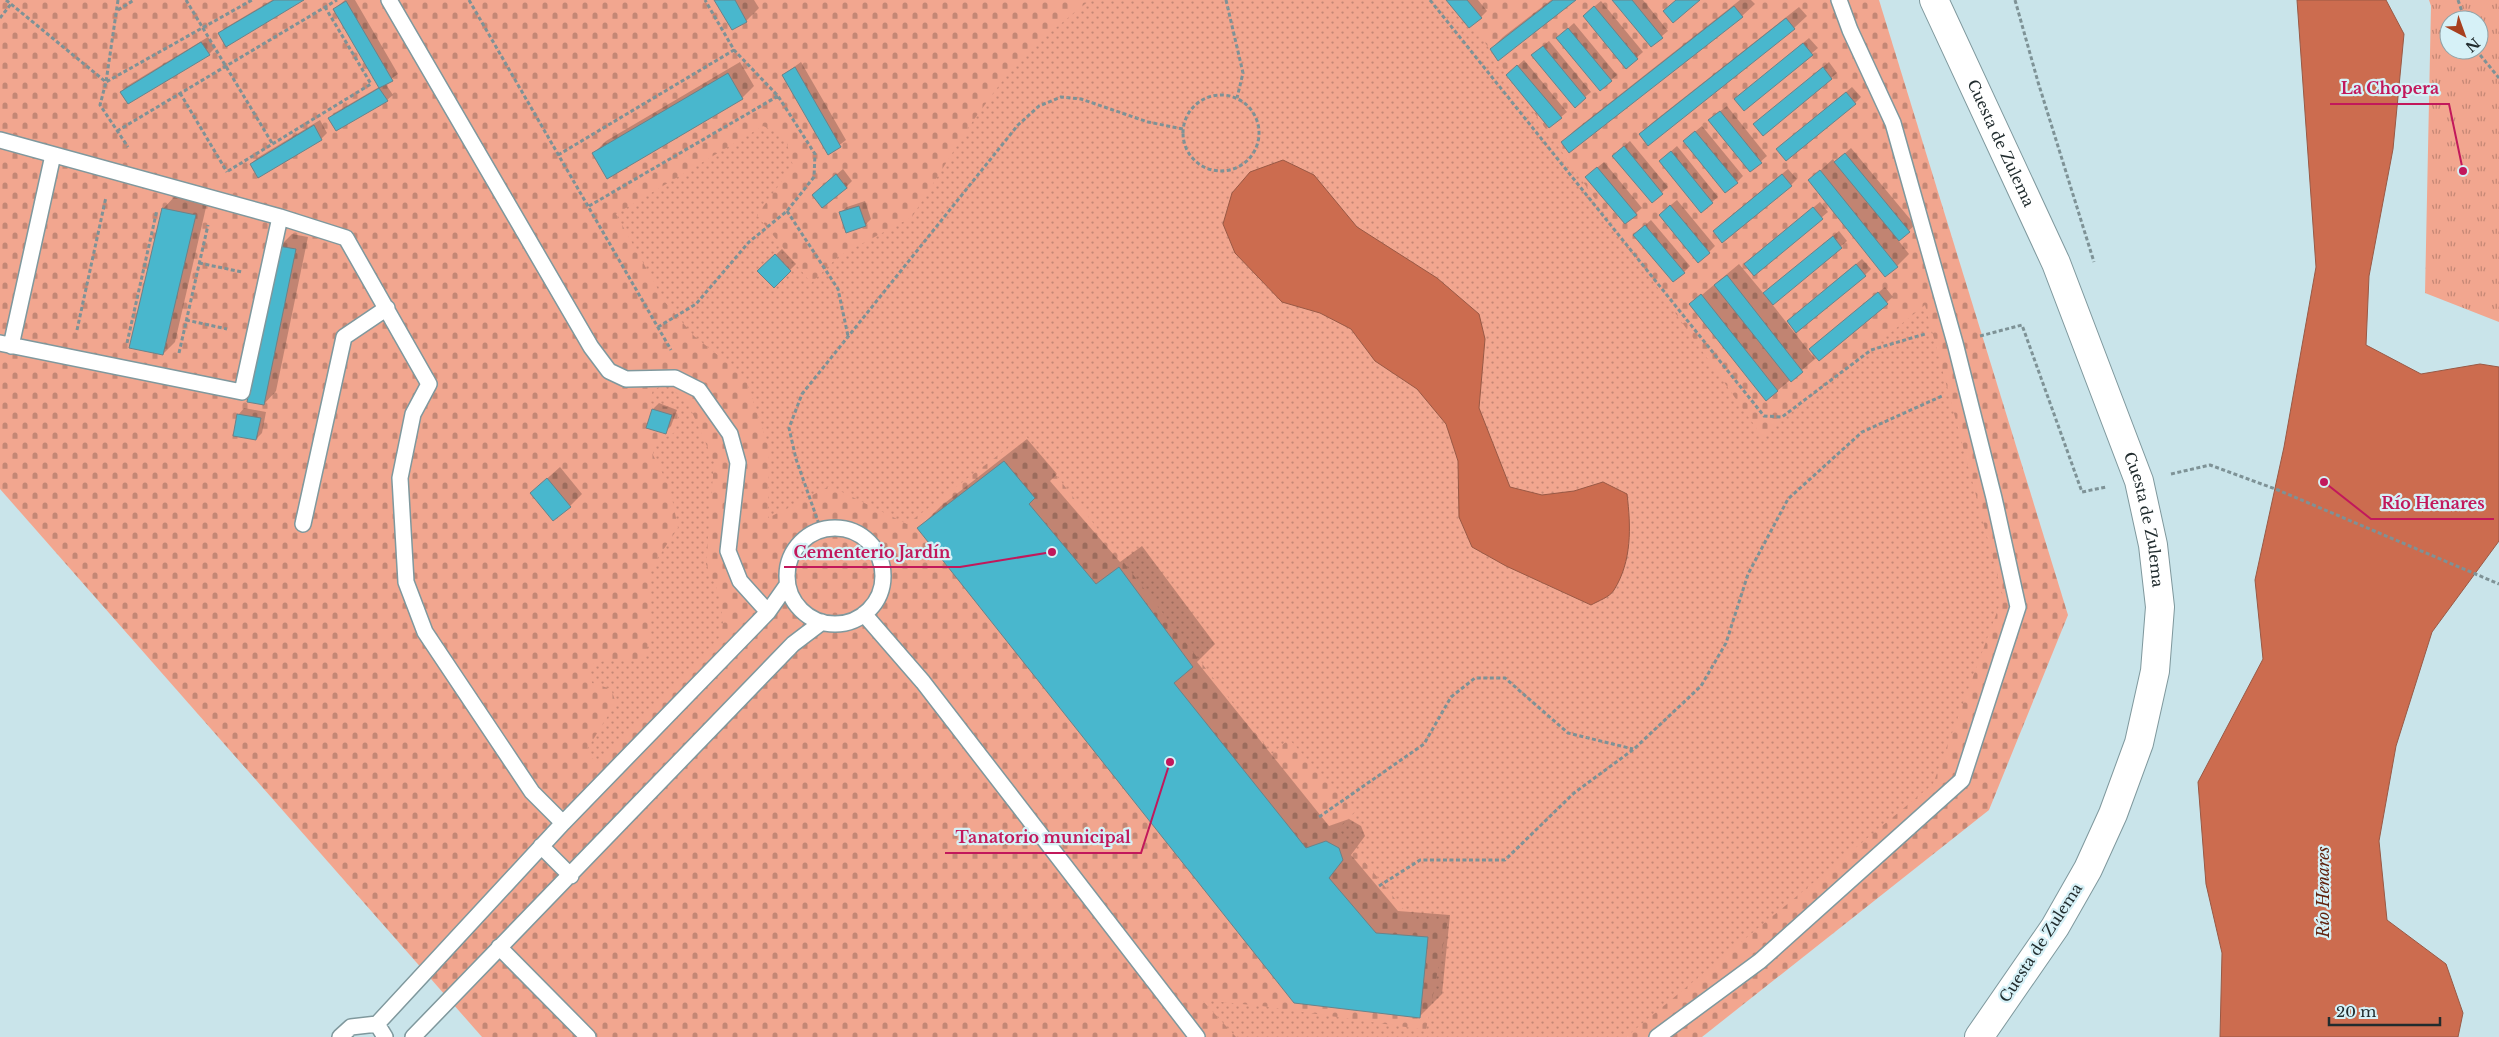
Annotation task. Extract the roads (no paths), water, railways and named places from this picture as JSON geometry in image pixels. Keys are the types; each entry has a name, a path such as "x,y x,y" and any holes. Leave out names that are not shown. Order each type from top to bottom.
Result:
{"street":[{"name":"Cuesta de Zulema","path":"1934,0 2056,263 2135,472 2153,546 2160,607 2155,671 2139,743 2113,814 2088,869 2055,927 1979,1037"}],"lane":[{"path":"389,0 591,347 609,371 626,379 675,378 699,390 730,434 738,463 728,551 740,581 768,612"},
{"path":"1658,1037 1760,962 1962,780 2018,607 1994,498 1955,343 1893,123 1850,30 1839,0"},
{"path":"0,140 280,217 346,238 429,384 413,414 400,478 406,582 425,632 532,792 563,823"},
{"path":"53,154 6,344 242,392 280,217"},
{"path":"303,524 344,337 387,308"},
{"path":"841,529 858,534 872,546 881,563 882,582 877,600 864,614 851,621 836,624 822,622 810,617 799,608 788,585 788,567 794,551 806,538 822,530 841,529"},
{"path":"340,1037 351,1027 377,1024 541,846 768,612 788,585"},
{"path":"864,614 923,682 1197,1037"},
{"path":"413,1037 499,947 571,876 793,644 822,622"},
{"path":"541,846 571,876"},
{"path":"499,947 588,1037"},
{"path":"377,1024 385,1037"}],"water":[{"path":"2297,0 2386,0 2404,34 2393,149 2369,276 2366,345 2421,374 2480,364 2499,367 2499,541 2432,632 2396,746 2379,841 2387,920 2446,964 2463,1013 2458,1037 2220,1037 2222,953 2206,884 2198,782 2263,659 2255,580 2284,447 2316,267"},
{"path":"1283,160 1314,175 1357,227 1437,278 1479,314 1485,339 1479,408 1510,487 1542,495 1574,491 1603,482 1627,494 1629,544 1627,556 1620,579 1610,595 1591,605 1506,566 1472,547 1459,517 1458,461 1446,424 1417,389 1375,361 1351,329 1320,313 1282,302 1235,253 1223,224 1232,193 1250,172"}],"place":[{"name":"La Chopera","path":"2463,171"},
{"name":"Río Henares","path":"2324,482"},
{"name":"Cementerio Jardín","path":"1052,552"},
{"name":"Tanatorio municipal","path":"1170,762"}]}
